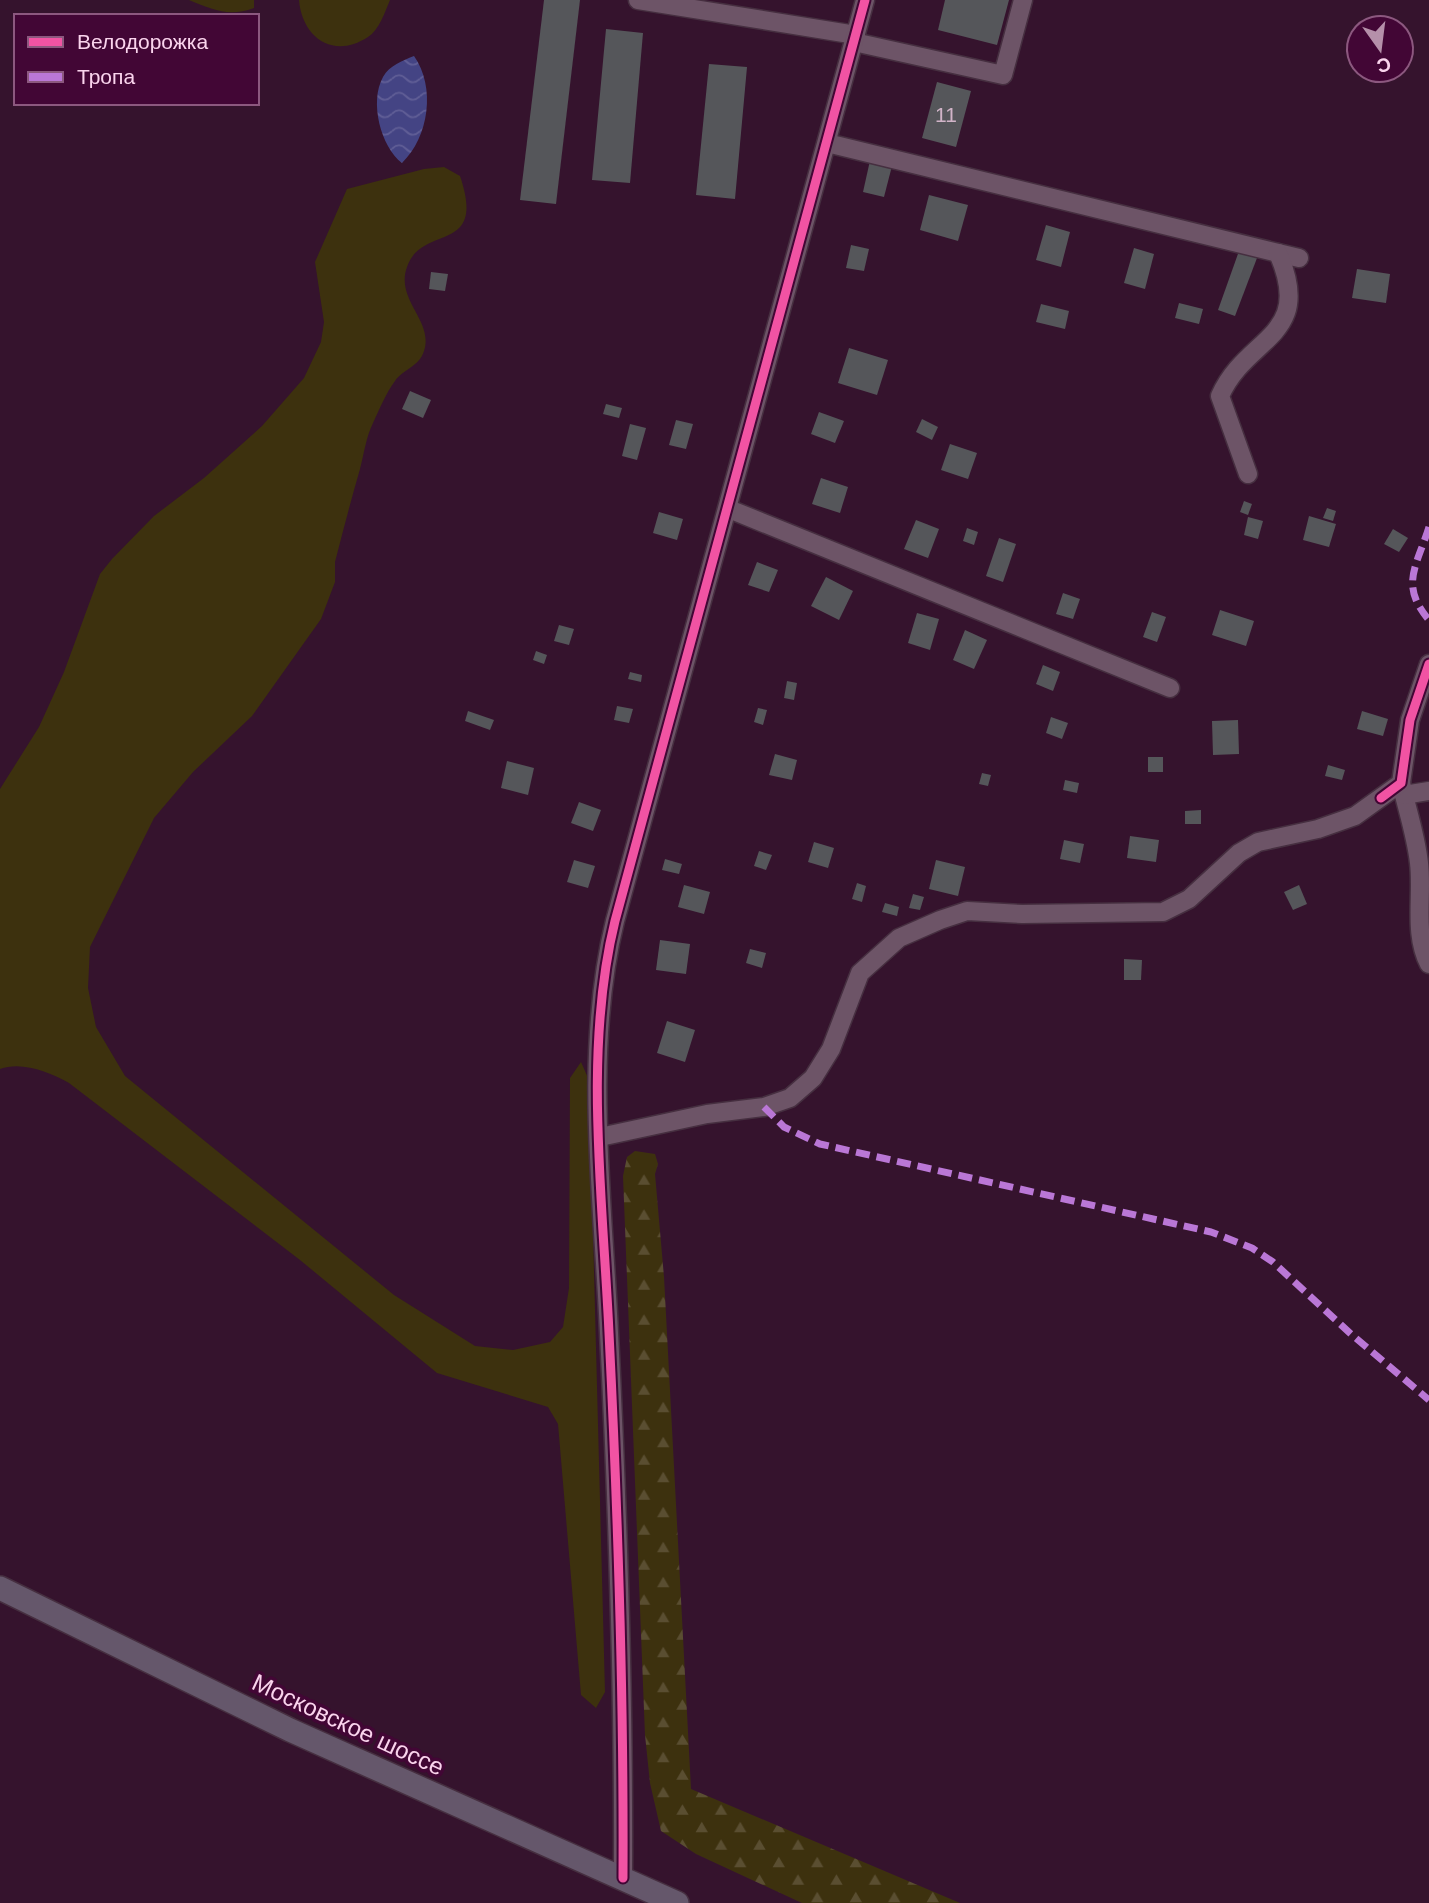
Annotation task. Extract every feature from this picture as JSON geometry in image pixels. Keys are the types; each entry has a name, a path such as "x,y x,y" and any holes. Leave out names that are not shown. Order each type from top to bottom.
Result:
{"main road":[{"name":"Московское шоссе","path":"0,1588 290,1730 677,1903"}],"street":[{"path":"638,0 855,38 1003,75 1023,0"},
{"path":"623,1878 624,1728 618,1507 597,1033 605,958 865,0"},
{"path":"827,143 1299,258"},
{"path":"1248,474 1220,396 1228,379 1243,361 1283,326 1289,296 1288,275 1278,253"},
{"path":"729,509 1170,688"},
{"path":"1429,664 1410,720 1403,789 1419,862 1420,925 1424,955 1429,964"},
{"path":"600,1137 706,1114 764,1107 790,1098 813,1078 831,1049 860,973 899,938 940,919 967,911 1022,914 1163,912 1189,899 1239,853 1258,842 1318,830 1355,816 1381,798 1403,789 1429,791"}],"green space":[{"path":"189,0 254,0 254,8 229,12"},
{"path":"299,0 390,0 372,34 355,44 343,46 322,41 313,34 301,13"},
{"path":"444,167 460,176 466,201 465,217 459,228 449,235 425,245 407,267 406,290 424,330 424,351 418,361 398,377 371,428 335,562 335,582 321,619 252,716 193,772 154,818 90,947 88,988 96,1027 125,1076 394,1295 475,1346 513,1350 550,1342 563,1327 569,1288 570,1078 581,1062 589,1080 605,1692 596,1708 581,1695 558,1424 548,1407 437,1373 300,1260 69,1083 26,1067 0,1069 0,789 39,727 64,672 100,574 154,516 204,478 262,426 304,378 321,342 324,322 315,262 347,189 424,169"},
{"path":"635,1151 655,1154 658,1164 655,1174 664,1277 691,1789 960,1903 802,1903 696,1854 661,1831 650,1783 645,1735 623,1176 627,1157"}],"water":[{"path":"414,56 425,82 426,111 418,140 402,163 383,135 377,99 383,77 389,69"}],"building":[{"path":"544,0 580,0 556,204 520,200"},
{"path":"945,0 1009,0 997,45 938,30"},
{"path":"606,29 643,33 630,183 592,180"},
{"path":"709,64 747,67 735,199 696,195"},
{"path":"937,82 971,91 956,147 922,138"},
{"path":"871,156 893,162 884,197 863,192"},
{"path":"929,195 968,205 958,241 920,230"},
{"path":"1046,225 1070,232 1061,267 1036,260"},
{"path":"851,245 869,249 864,271 846,268"},
{"path":"1134,248 1154,254 1145,289 1124,283"},
{"path":"1239,251 1257,258 1235,316 1218,310"},
{"path":"1357,269 1390,274 1386,303 1352,298"},
{"path":"431,272 448,274 445,291 429,289"},
{"path":"1179,303 1203,309 1199,324 1175,318"},
{"path":"1041,304 1069,311 1065,329 1036,322"},
{"path":"849,348 888,360 877,395 838,383"},
{"path":"410,391 431,400 423,418 402,409"},
{"path":"606,404 622,408 619,418 603,414"},
{"path":"819,412 844,421 835,443 811,434"},
{"path":"922,419 938,427 932,440 916,432"},
{"path":"676,420 693,424 686,449 669,445"},
{"path":"630,424 646,428 637,460 622,456"},
{"path":"950,444 977,453 968,479 941,470"},
{"path":"821,478 848,487 840,513 812,504"},
{"path":"1244,501 1252,504 1248,515 1240,512"},
{"path":"1327,508 1336,511 1333,521 1323,518"},
{"path":"659,512 683,519 677,540 653,533"},
{"path":"1309,516 1336,524 1329,547 1303,540"},
{"path":"1248,517 1263,521 1258,539 1244,535"},
{"path":"916,520 939,529 928,558 904,549"},
{"path":"967,528 978,532 974,545 963,541"},
{"path":"1393,529 1408,538 1399,552 1384,544"},
{"path":"999,538 1016,544 1003,582 986,576"},
{"path":"757,562 778,570 769,592 748,585"},
{"path":"826,577 853,591 839,620 811,606"},
{"path":"1063,593 1080,599 1073,619 1056,614"},
{"path":"1220,610 1254,621 1246,646 1212,635"},
{"path":"1152,612 1166,617 1157,642 1143,637"},
{"path":"917,613 939,619 930,650 908,643"},
{"path":"559,625 574,629 569,645 554,641"},
{"path":"965,630 987,640 974,669 953,660"},
{"path":"536,651 547,655 544,664 533,660"},
{"path":"1043,665 1060,672 1053,691 1036,684"},
{"path":"630,672 642,675 641,682 628,679"},
{"path":"787,681 797,683 794,700 784,698"},
{"path":"617,706 633,709 629,723 614,720"},
{"path":"758,708 767,710 763,725 754,722"},
{"path":"468,711 494,720 490,730 465,721"},
{"path":"1362,711 1388,719 1383,736 1357,729"},
{"path":"1051,717 1068,723 1062,739 1046,733"},
{"path":"1238,720 1239,754 1213,755 1212,721"},
{"path":"775,754 797,760 792,780 769,775"},
{"path":"1148,757 1163,757 1163,772 1148,772"},
{"path":"507,761 534,768 528,795 501,788"},
{"path":"1328,765 1345,770 1342,780 1325,776"},
{"path":"982,773 991,775 988,786 979,784"},
{"path":"1065,780 1079,783 1077,793 1063,790"},
{"path":"579,802 601,810 593,831 571,823"},
{"path":"1201,810 1201,824 1185,824 1185,811"},
{"path":"1130,836 1159,840 1156,862 1127,858"},
{"path":"1064,840 1084,844 1080,863 1060,859"},
{"path":"814,842 834,848 828,868 808,862"},
{"path":"759,851 772,855 766,870 754,866"},
{"path":"665,859 682,864 679,874 662,870"},
{"path":"574,860 595,866 588,888 567,882"},
{"path":"936,860 965,867 958,896 929,889"},
{"path":"857,883 866,886 862,902 852,899"},
{"path":"684,885 710,892 704,914 678,907"},
{"path":"1299,885 1307,904 1293,910 1284,892"},
{"path":"913,894 924,897 920,910 909,908"},
{"path":"885,903 899,907 897,916 882,912"},
{"path":"660,940 690,944 686,974 656,970"},
{"path":"750,949 766,953 762,968 746,963"},
{"path":"1124,959 1142,960 1141,980 1124,980"},
{"path":"667,1021 695,1030 685,1062 657,1053"}],"marked path":[{"path":"1429,527 1413,575 1415,596 1429,620"},
{"path":"764,1107 784,1127 820,1144 1211,1232 1252,1248 1273,1262 1351,1334 1429,1400"}],"cycle path":[{"path":"623,1878 618,1537 598,1126 597,1073 605,970 615,921 865,0"},
{"path":"1381,798 1401,783 1410,720 1429,664"}]}
